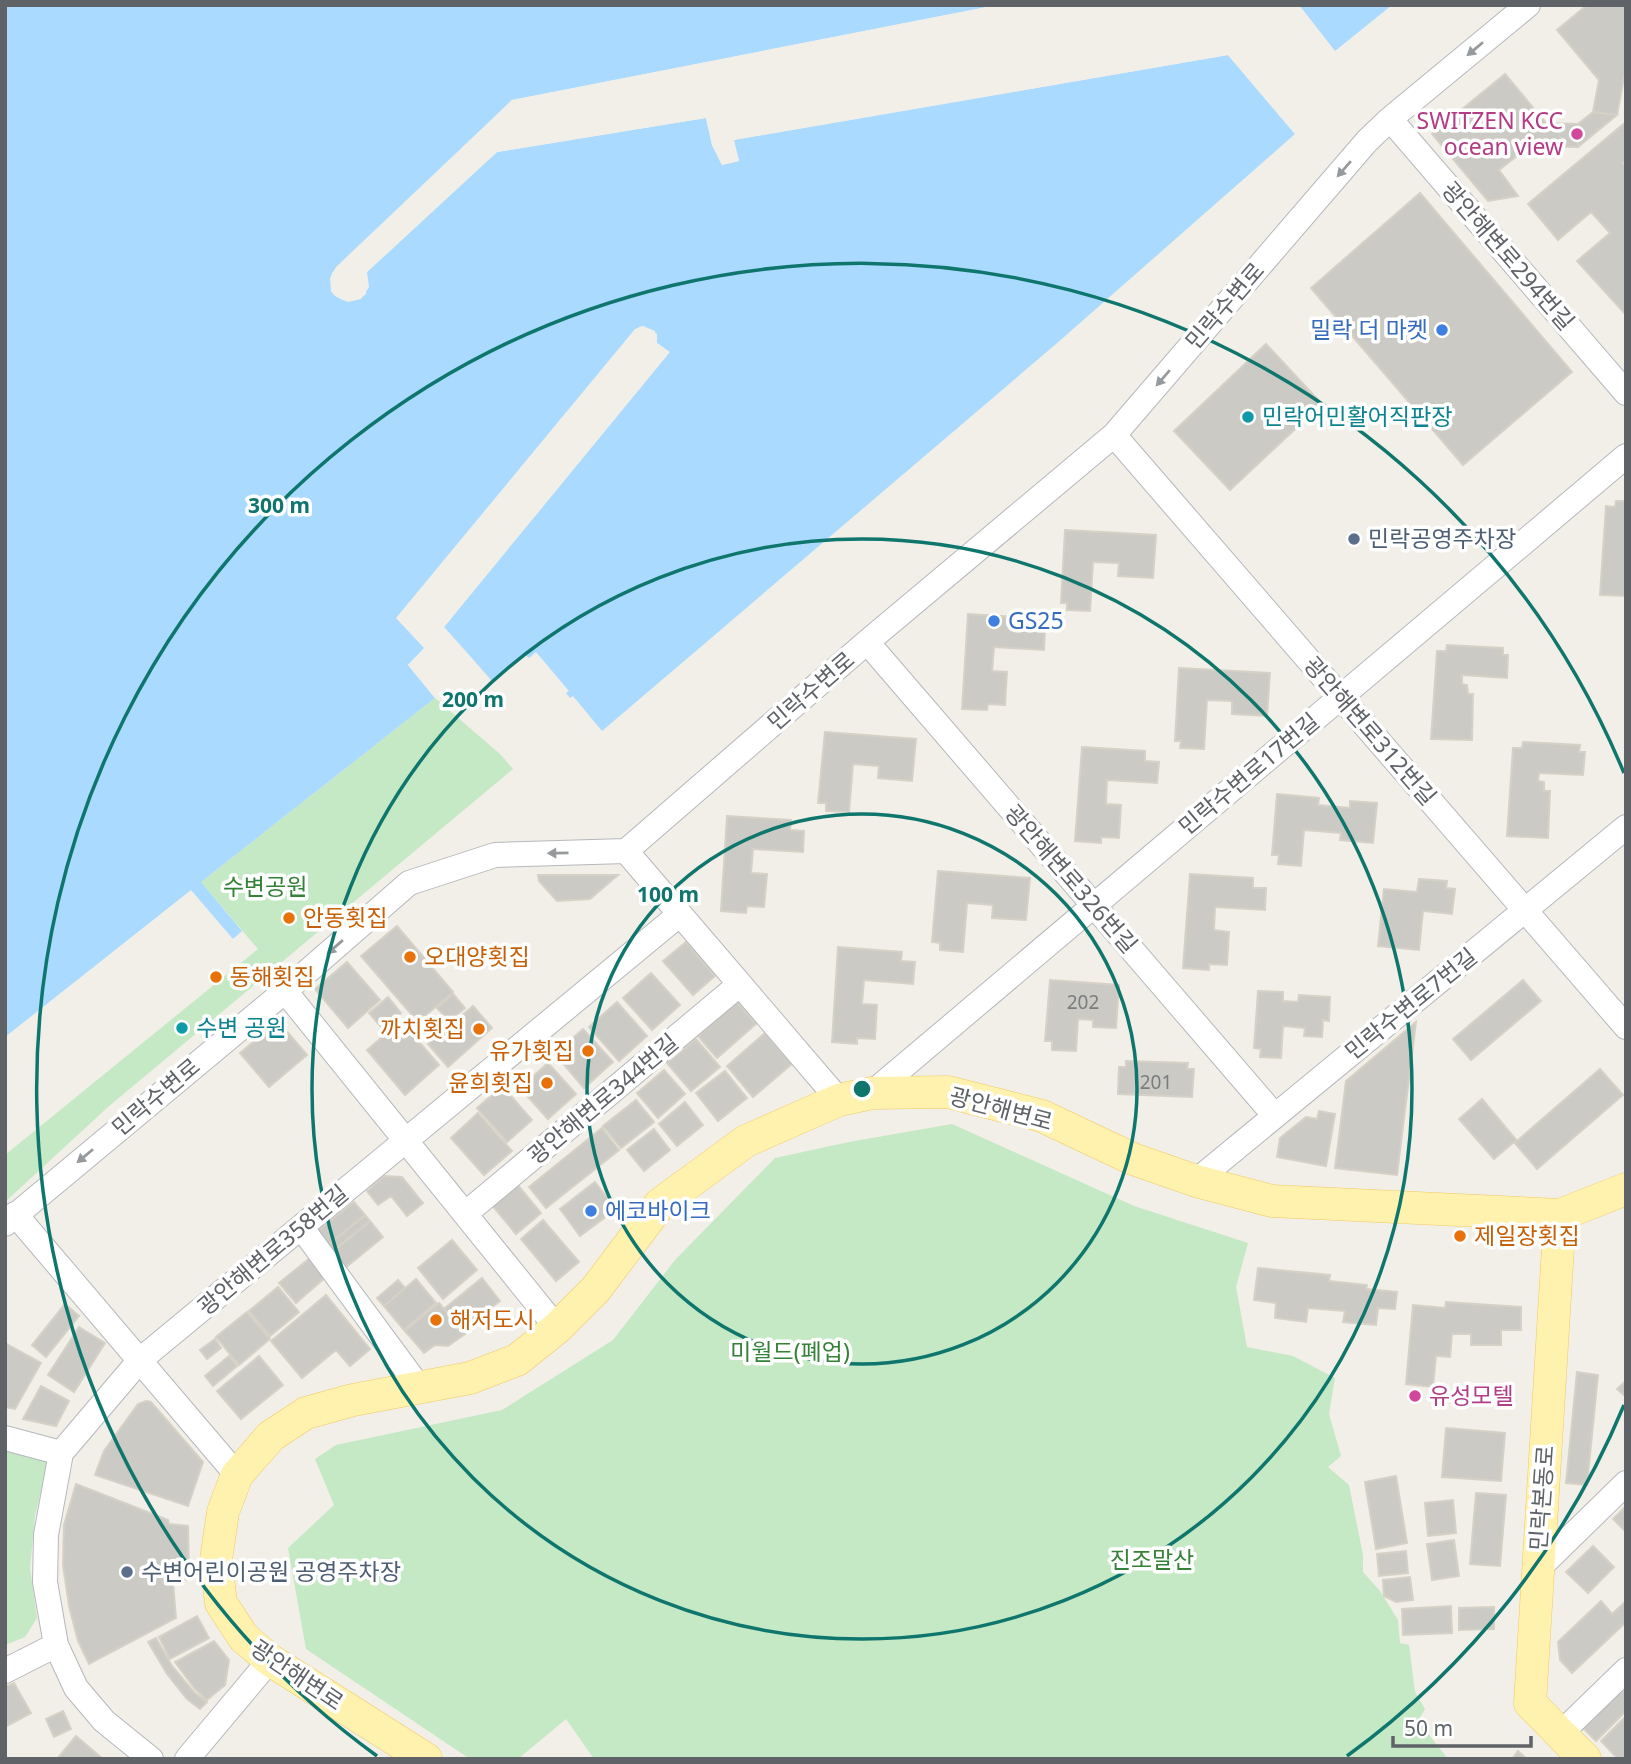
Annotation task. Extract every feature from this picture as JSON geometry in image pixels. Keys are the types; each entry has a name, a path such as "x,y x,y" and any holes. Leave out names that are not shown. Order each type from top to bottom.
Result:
{"main road":[{"name":"광안해변로","path":"426,1759 270,1661 244,1639 221,1603 216,1560 223,1512 237,1475 271,1436 306,1413 353,1400 470,1378 517,1360 557,1328 596,1289 660,1204 746,1141 839,1100 872,1093 948,1092 1042,1116 1133,1159 1196,1181 1272,1201 1560,1215 1626,1189"},
{"name":"민락본동로","path":"1560,1215 1530,1703 1585,1759"}],"street":[{"name":"민락수변로","path":"10,1219 409,883 495,855 626,851 867,642 1114,435 1358,152 1390,119 1528,5"},
{"name":"광안해변로294번길","path":"1390,119 1626,393"},
{"name":"광안해변로312번길","path":"1114,435 1626,1027"},
{"name":"민락수변로17번길","path":"872,1093 1626,456"},
{"name":"광안해변로326번길","path":"867,642 1275,1116"},
{"name":"민락수변로7번길","path":"1196,1181 1626,827"},
{"path":"626,851 839,1100"},
{"path":"406,1140 680,914"},
{"name":"광안해변로344번길","path":"465,1214 740,984"},
{"path":"285,990 557,1328"},
{"name":"광안해변로358번길","path":"61,1453 140,1360 406,1140"},
{"path":"10,1219 140,1360 237,1475"},
{"path":"301,1227 419,1387"},
{"path":"5,1438 61,1453 46,1546 45,1582 48,1612 56,1645 76,1688 104,1721 150,1759"},
{"path":"1538,1569 1626,1483"},
{"path":"5,1671 56,1645"},
{"path":"187,1759 270,1661"},
{"path":"1560,1734 1626,1670"}],"green space":[{"name":"수변공원","path":"435,698 500,754 513,769 108,1107 5,1202 5,1155 258,949 201,882"},
{"name":"진조말산","path":"952,1124 1134,1206 1248,1243 1236,1287 1247,1347 1293,1356 1335,1378 1329,1414 1341,1456 1328,1467 1349,1485 1363,1555 1363,1572 1380,1591 1398,1620 1400,1643 1409,1645 1415,1692 1425,1709 1418,1721 1448,1759 594,1759 566,1719 518,1759 470,1759 306,1649 288,1548 334,1505 315,1459 336,1445 502,1410 613,1340 675,1260 775,1158"},
{"path":"5,1449 48,1461 35,1516 30,1568 37,1618 25,1637 5,1645"}],"water":[{"path":"5,5 997,5 512,100 332,273 331,291 348,301 366,294 367,272 497,152 706,118 712,145 722,165 739,161 733,140 1228,55 1295,134 1056,344 602,731 573,696 570,698 566,693 569,691 536,652 529,658 524,654 492,681 444,627 669,352 657,343 657,334 643,326 639,327 397,618 425,648 408,665 435,698 201,882 242,931 233,939 191,890 5,1037"},
{"path":"1299,5 1392,5 1335,51"}],"pier":[{"path":"1000,5 997,9 514,104 338,270 333,279 335,289 338,294 348,298 359,296 365,287 364,270 496,149 706,115 724,161 734,159 730,141 733,137 1228,51 1298,132 1295,134 1228,55 734,140 739,161 722,165 712,145 706,118 497,152 367,272 369,287 361,299 348,302 331,291 330,278 336,267 512,100"},
{"path":"1295,5 1299,5 1337,54 1332,53"},
{"path":"643,326 655,331 657,343 670,352 444,627 476,663 473,666 441,629 441,625 665,352 654,345 649,331 643,329 638,332 401,618 428,646 412,665 438,695 435,698 408,665 424,648 396,618 635,329"}],"building":[{"path":"1587,5 1626,5 1626,67 1617,115 1593,112 1599,80 1557,30"},
{"path":"1505,74 1546,123 1578,124 1578,147 1530,146 1499,170 1518,196 1488,201 1432,134"},
{"path":"1593,112 1617,115 1578,147 1578,124"},
{"path":"1626,122 1626,160 1622,163 1626,167 1626,315 1577,261 1610,233 1591,212 1558,240 1528,204"},
{"name":"밀락 더 마켓","path":"1420,193 1572,372 1463,465 1311,288"},
{"name":"민락어민활어직판장","path":"1266,344 1322,404 1230,490 1174,431"},
{"path":"1616,501 1626,501 1626,596 1600,595 1606,506 1615,507"},
{"path":"1065,530 1156,535 1153,578 1118,576 1119,563 1093,562 1090,611 1067,610 1067,603 1061,603"},
{"path":"968,614 1032,618 1031,628 1045,629 1044,650 994,647 992,671 1007,672 1005,705 988,704 987,710 962,709"},
{"path":"1447,645 1503,648 1503,655 1508,655 1507,678 1462,675 1462,684 1467,685 1468,694 1473,694 1472,740 1431,739 1437,651 1446,651"},
{"path":"1179,668 1270,673 1267,716 1232,714 1232,701 1207,700 1204,749 1180,748 1181,741 1175,741"},
{"path":"825,732 916,739 912,781 878,778 879,766 853,764 849,812 826,811 826,803 818,803"},
{"path":"1523,742 1580,745 1579,752 1585,752 1583,775 1539,773 1538,781 1544,782 1544,791 1550,791 1548,838 1507,836 1513,748 1522,748"},
{"path":"1082,747 1145,751 1145,761 1159,762 1157,783 1107,780 1106,804 1121,805 1119,838 1101,837 1101,843 1075,841"},
{"path":"1277,794 1319,798 1318,805 1350,808 1350,801 1377,803 1373,843 1340,840 1341,833 1304,830 1301,866 1278,864 1279,855 1272,855"},
{"path":"727,816 791,820 790,830 804,831 803,852 753,849 751,873 767,874 764,907 747,906 746,913 721,911"},
{"path":"938,871 1030,878 1026,920 992,918 993,905 967,903 963,952 940,950 940,943 932,942"},
{"path":"1190,874 1253,878 1253,888 1266,888 1265,910 1215,907 1214,930 1229,932 1227,965 1209,964 1209,970 1183,968"},
{"path":"538,875 618,875 590,899 557,901 539,881"},
{"path":"1419,879 1447,881 1446,888 1455,889 1452,914 1423,911 1419,950 1378,946 1384,889 1417,892"},
{"path":"397,926 453,992 418,1022 361,956"},
{"path":"686,942 715,976 693,995 663,961"},
{"path":"838,947 902,952 901,961 915,962 913,984 864,980 862,1004 877,1005 875,1039 857,1038 857,1044 832,1042"},
{"path":"347,962 380,1000 348,1028 315,989"},
{"path":"651,973 680,1005 652,1030 623,998"},
{"path":"1050,980 1119,985 1116,1028 1093,1027 1093,1020 1078,1019 1076,1051 1052,1050 1052,1041 1045,1041"},
{"path":"1523,980 1541,1001 1471,1060 1453,1039"},
{"path":"1258,991 1283,992 1283,1001 1298,1002 1299,995 1330,997 1329,1021 1323,1020 1322,1037 1304,1036 1305,1028 1283,1026 1281,1058 1260,1057 1261,1049 1254,1048"},
{"path":"453,994 465,1008 449,1021 437,1008"},
{"path":"388,997 401,1013 382,1028 369,1013"},
{"path":"617,1002 647,1036 619,1061 589,1027"},
{"path":"737,1002 756,1024 717,1058 698,1036"},
{"path":"473,1006 492,1028 448,1067 428,1044"},
{"path":"278,1021 307,1055 269,1087 240,1053"},
{"path":"401,1021 439,1065 405,1095 367,1050"},
{"path":"1416,1022 1397,1175 1335,1168 1346,1081"},
{"path":"583,1029 613,1062 584,1088 555,1054"},
{"path":"765,1033 792,1064 753,1097 727,1066"},
{"path":"696,1039 720,1067 691,1091 667,1063"},
{"path":"1126,1061 1188,1063 1187,1069 1194,1069 1192,1097 1118,1094 1119,1067 1126,1067"},
{"path":"548,1063 576,1094 548,1119 520,1088"},
{"path":"1600,1069 1623,1095 1537,1169 1514,1142 1494,1159 1459,1119 1482,1099 1517,1141"},
{"path":"664,1070 685,1094 658,1118 637,1093"},
{"path":"725,1071 747,1098 718,1121 696,1093"},
{"path":"502,1086 532,1120 507,1142 477,1108"},
{"path":"636,1100 654,1122 621,1148 603,1126"},
{"path":"685,1102 703,1125 677,1146 659,1124"},
{"path":"1319,1111 1335,1114 1326,1166 1277,1157 1280,1138 1306,1117 1317,1119"},
{"path":"478,1113 512,1151 484,1175 451,1138"},
{"path":"602,1128 619,1150 546,1208 529,1187"},
{"path":"654,1129 670,1150 644,1171 627,1150"},
{"path":"384,1176 402,1177 423,1203 407,1216 391,1196 378,1205 367,1191"},
{"path":"595,1182 616,1209 580,1236 560,1209"},
{"path":"516,1183 541,1213 516,1234 491,1204"},
{"path":"354,1202 365,1215 327,1246 316,1232"},
{"path":"365,1215 370,1221 332,1252 327,1246"},
{"path":"543,1220 579,1262 556,1281 521,1239"},
{"path":"370,1221 383,1237 345,1268 332,1252"},
{"path":"452,1240 477,1270 443,1299 418,1268"},
{"path":"310,1258 326,1277 296,1303 279,1283"},
{"path":"1258,1268 1330,1275 1329,1281 1367,1285 1366,1289 1397,1292 1395,1309 1378,1308 1376,1325 1343,1322 1345,1311 1308,1308 1306,1322 1275,1318 1276,1303 1254,1300"},
{"name":"해저도시","path":"482,1278 500,1301 462,1330 444,1309"},
{"path":"416,1279 436,1303 404,1330 384,1306"},
{"path":"398,1280 405,1288 384,1306 377,1298"},
{"path":"278,1287 299,1312 270,1336 249,1311"},
{"path":"326,1295 370,1349 350,1366 336,1350 302,1378 271,1341"},
{"path":"1446,1302 1521,1307 1521,1330 1501,1330 1501,1345 1471,1345 1471,1334 1452,1334 1450,1357 1436,1356 1433,1387 1406,1384 1413,1305 1445,1308"},
{"name":"해저도시","path":"439,1303 465,1334 448,1346 435,1345 424,1353 405,1331"},
{"path":"65,1304 79,1316 46,1357 32,1345"},
{"path":"247,1312 270,1339 239,1365 216,1337"},
{"path":"79,1327 105,1343 74,1392 48,1375"},
{"path":"215,1339 221,1348 207,1359 200,1350"},
{"path":"5,1343 41,1363 15,1409 5,1407"},
{"path":"229,1356 237,1366 213,1386 205,1376"},
{"path":"259,1356 283,1385 241,1419 217,1391"},
{"path":"1577,1372 1598,1375 1587,1485 1566,1483"},
{"path":"1626,1381 1626,1397 1617,1389"},
{"path":"41,1386 69,1401 56,1426 23,1419"},
{"path":"151,1402 203,1462 188,1506 95,1475 104,1451 138,1404"},
{"path":"1446,1428 1505,1433 1501,1481 1442,1477"},
{"path":"1396,1476 1407,1543 1376,1549 1365,1482"},
{"name":"수변어린이공원 공영주차장","path":"76,1484 168,1520 169,1524 188,1526 189,1579 173,1582 176,1618 89,1664 78,1641 63,1565 64,1525"},
{"path":"1476,1493 1506,1495 1500,1566 1470,1564"},
{"path":"1453,1500 1456,1533 1428,1536 1425,1503"},
{"path":"1626,1506 1626,1532 1613,1519"},
{"path":"1454,1540 1459,1576 1432,1580 1427,1544"},
{"path":"1593,1546 1614,1567 1588,1593 1566,1572"},
{"path":"1406,1551 1408,1573 1379,1576 1377,1554"},
{"path":"1410,1577 1413,1600 1396,1602 1384,1596 1383,1580"},
{"path":"1601,1601 1612,1614 1626,1601 1626,1622 1572,1673 1560,1660 1558,1642"},
{"path":"1451,1606 1452,1633 1403,1635 1402,1609"},
{"path":"1494,1607 1494,1629 1459,1630 1459,1608"},
{"path":"197,1616 209,1638 170,1659 159,1637"},
{"path":"156,1638 172,1666 194,1692 207,1702 200,1709 187,1699 167,1674 148,1642"},
{"path":"214,1641 229,1660 225,1685 207,1700 175,1662"},
{"path":"14,1683 31,1713 5,1727 5,1687"},
{"path":"1619,1688 1626,1694 1626,1711 1596,1741 1581,1726"},
{"path":"63,1711 71,1729 54,1737 46,1719"},
{"path":"1625,1717 1626,1759 1618,1759 1601,1741"},
{"path":"76,1736 103,1759 57,1759"},
{"path":"1518,1751 1527,1759 1512,1759"}],"place":[{"name":"SWITZEN KCC ocean view","path":"1577,134"},
{"name":"밀락 더 마켓","path":"1442,330"},
{"name":"민락어민활어직판장","path":"1248,417"},
{"name":"민락공영주차장","path":"1354,539"},
{"name":"GS25","path":"994,621"},
{"name":"안동횟집","path":"289,918"},
{"name":"오대양횟집","path":"410,957"},
{"name":"동해횟집","path":"216,977"},
{"name":"수변 공원","path":"182,1028"},
{"name":"까치횟집","path":"479,1029"},
{"name":"유가횟집","path":"588,1051"},
{"name":"윤희횟집","path":"547,1083"},
{"name":"에코바이크","path":"591,1211"},
{"name":"제일장횟집","path":"1460,1236"},
{"name":"해저도시","path":"436,1320"},
{"name":"유성모텔","path":"1415,1396"},
{"name":"수변어린이공원 공영주차장","path":"127,1572"}],"park label":[{"name":"미월드(폐업)","path":"790,1352"}]}
